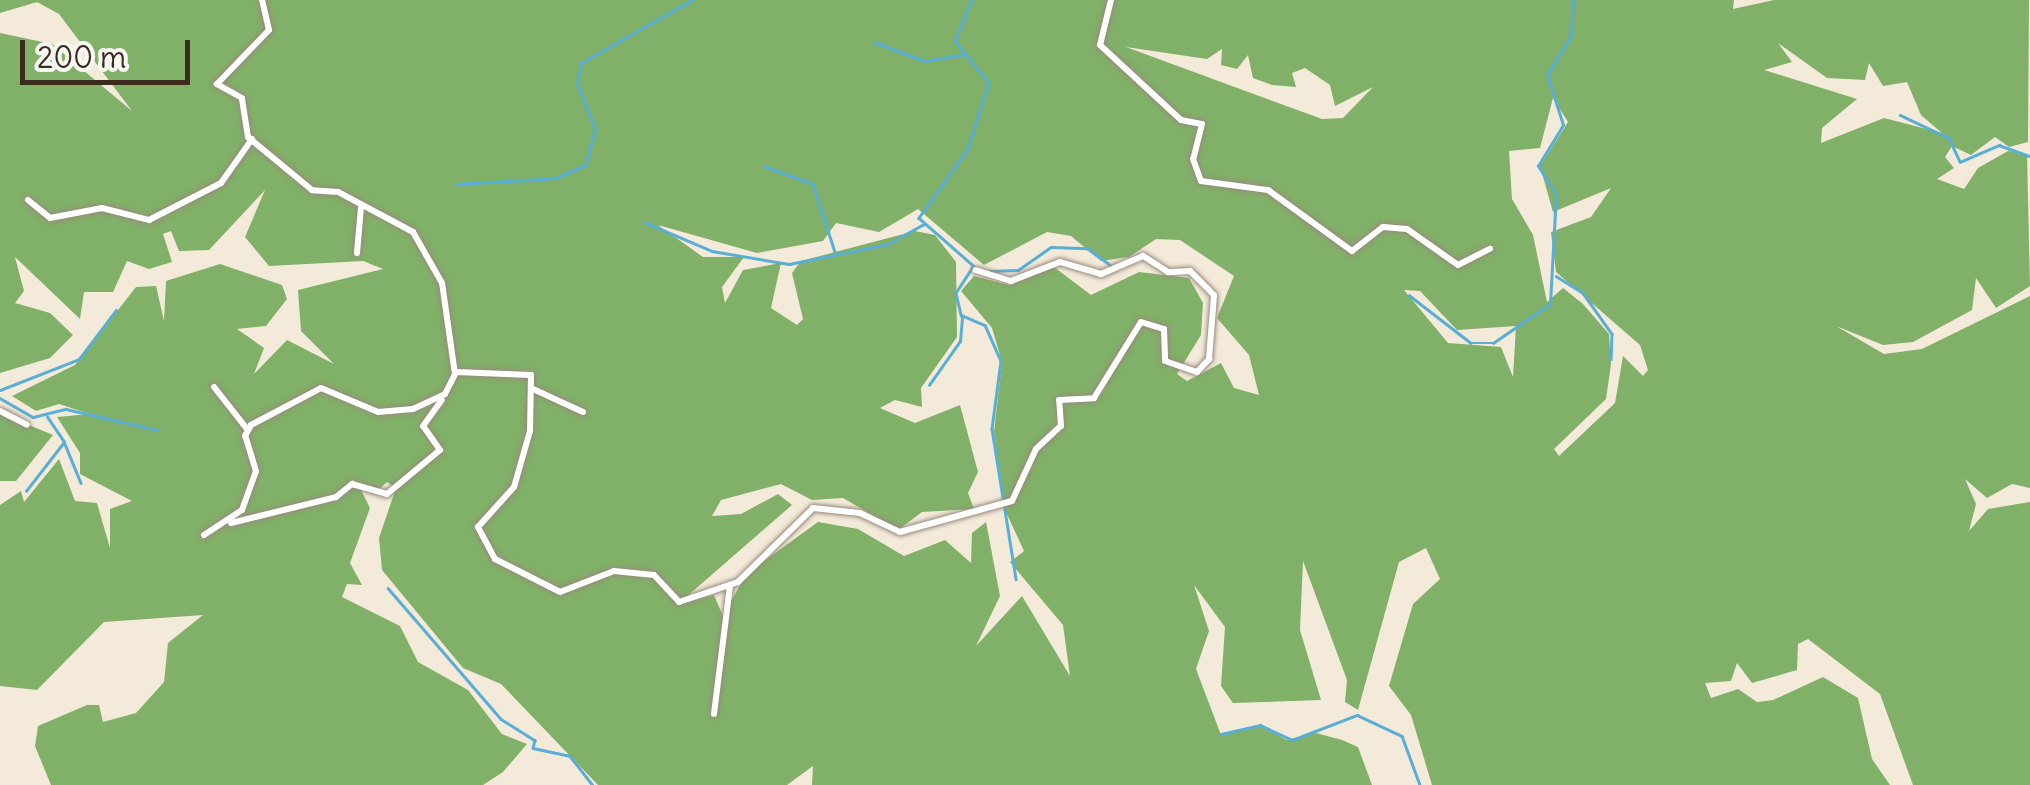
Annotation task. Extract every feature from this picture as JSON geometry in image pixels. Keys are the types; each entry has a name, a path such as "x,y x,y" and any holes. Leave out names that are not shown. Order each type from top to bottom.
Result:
{"street":[{"path":"204,535 229,522 336,498 352,484 386,494 440,450 424,426 456,372 442,284 417,238 397,218 312,190 252,139 242,98 216,80 270,30 262,0"},
{"path":"1112,0 1100,45 1181,120 1202,124 1193,159 1201,182 1268,190 1352,251 1383,227 1407,228 1458,265 1490,249"},
{"path":"28,200 50,218 102,208 149,220 221,182 252,139"},
{"path":"358,253 361,207"},
{"path":"714,714 730,585 813,508 860,513 900,532 1012,501 1036,449 1060,426 1059,400 1094,398 1140,322 1166,333 1165,361 1197,372 1210,360 1214,294 1190,272 1168,272 1144,256 1101,274 1060,262 1011,281 976,270"},
{"path":"456,372 525,370 532,388 511,493 478,527 495,559 560,592 618,570 654,575 679,602 715,583 730,585"},
{"path":"214,388 247,429 256,471 229,522"},
{"path":"247,429 320,388 382,412 445,394"},
{"path":"532,388 583,412"},
{"path":"0,411 27,425"}],"green space":[{"path":"0,0 1734,0 1733,9 1774,0 2029,0 2028,142 2009,147 1995,137 1971,155 1952,146 1945,157 1954,168 1937,179 1964,189 1978,168 2008,151 2027,155 2030,286 1996,308 1976,278 1972,310 1913,342 1883,345 1836,326 1884,354 1922,349 2030,296 2030,488 2012,484 1987,498 1965,479 1976,504 1969,531 1988,509 2030,502 2030,785 1913,785 1880,694 1808,639 1798,644 1797,670 1752,683 1737,663 1731,681 1705,683 1711,698 1738,689 1757,702 1773,700 1823,677 1858,698 1872,759 1890,785 1432,785 1411,715 1389,686 1413,604 1440,579 1426,548 1399,562 1358,710 1345,702 1347,680 1303,561 1300,630 1321,700 1233,703 1221,686 1225,627 1194,585 1209,631 1196,669 1221,735 1260,726 1287,740 1316,733 1342,740 1358,747 1372,785 812,785 813,766 787,785 598,785 501,684 463,668 382,570 379,538 396,488 387,482 374,494 361,490 370,508 350,563 362,585 347,584 342,597 400,626 418,662 468,690 502,734 527,744 503,772 483,785 51,785 35,746 38,726 87,705 99,705 103,722 136,713 164,682 168,643 203,615 104,622 37,690 0,686 0,505 21,491 24,502 59,459 75,501 97,503 110,548 110,509 132,501 80,474 80,453 57,417 90,414 59,404 36,411 12,396 75,365 136,287 156,286 164,321 166,281 220,264 282,285 287,299 266,326 237,329 264,348 254,374 287,340 334,364 301,331 298,290 383,269 363,261 269,266 245,237 265,190 209,250 179,251 171,231 163,234 172,262 149,269 127,261 113,292 84,292 80,319 15,257 24,291 15,303 50,313 73,335 50,358 0,373 0,33 52,44 132,111 59,14 37,2 0,13","holes":["1778,43 1827,78 1865,80 1869,63 1883,86 1907,82 1921,115 1942,133 1884,118 1821,143 1822,128 1857,99 1764,70 1792,62","1126,47 1207,59 1222,49 1221,65 1237,69 1248,55 1253,78 1272,85 1296,87 1292,73 1305,68 1330,85 1335,106 1373,87 1343,118 1322,119","1553,98 1568,122 1540,166 1553,212 1611,188 1591,217 1551,232 1556,272 1640,345 1648,370 1643,376 1623,356 1615,403 1559,456 1554,449 1606,399 1611,364 1609,334 1583,304 1563,288 1547,302 1533,235 1512,199 1509,151 1540,148","918,209 984,265 1047,232 1071,236 1101,261 1129,257 1156,239 1180,240 1234,276 1217,318 1249,355 1259,395 1234,388 1221,363 1187,381 1177,374 1201,335 1203,303 1189,278 1139,272 1091,295 1054,267 1009,285 974,276 961,291 992,328 1002,362 994,432 1005,510 1024,551 1010,562 1063,625 1070,676 1022,596 976,646 1000,596 986,522 972,533 971,563 945,540 904,556 858,529 818,522 746,574 723,616 714,595 677,605 792,505 778,494 741,514 712,516 721,500 781,484 812,500 843,498 898,530 922,512 974,509 968,493 978,472 960,405 915,423 880,408 895,400 922,407 921,388 957,337 956,262 935,235 915,231 801,261 792,273 803,319 797,325 771,308 781,263 743,270 725,303 722,287 744,257 703,257 658,225 757,253 823,241 836,223 879,232","1404,290 1420,291 1457,330 1516,326 1513,377 1501,347 1448,343"]},
{"path":"0,413 53,435 16,481 0,481"}],"waterway":[{"path":"457,184 556,178 585,165 595,130 577,84 581,63 692,0"},
{"path":"972,0 955,41 989,83 968,149 919,218 975,267"},
{"path":"1409,295 1471,343 1493,343 1550,304 1556,194 1538,166 1563,125 1547,75 1571,36 1573,0"},
{"path":"874,42 925,61 966,54"},
{"path":"1900,115 1949,138 1960,162 1999,145 2030,156"},
{"path":"764,166 813,184 835,252"},
{"path":"644,222 712,251 789,264 888,244 924,224"},
{"path":"988,271 1018,270 1051,247 1087,248 1112,266"},
{"path":"973,267 956,293 961,315 985,325 1001,361 992,429 1016,579"},
{"path":"1556,276 1583,293 1612,334 1611,359"},
{"path":"0,390 79,359 116,310"},
{"path":"929,385 960,341 962,316"},
{"path":"0,398 33,417 66,409 158,430"},
{"path":"26,491 64,442 47,417"},
{"path":"65,444 81,483"},
{"path":"388,588 501,719 535,740 533,748 570,756 593,785"},
{"path":"1221,734 1260,725 1292,740 1357,715 1402,736 1420,785"}]}
